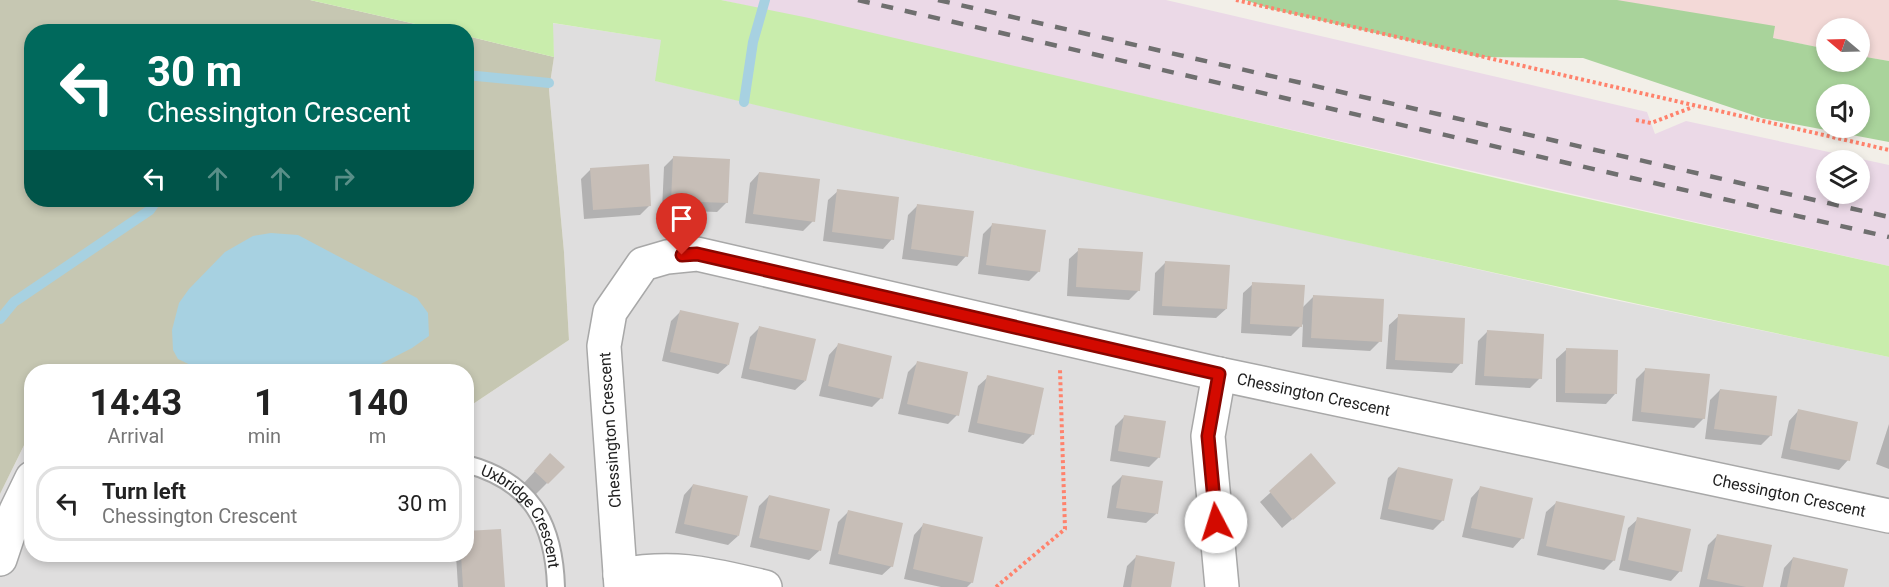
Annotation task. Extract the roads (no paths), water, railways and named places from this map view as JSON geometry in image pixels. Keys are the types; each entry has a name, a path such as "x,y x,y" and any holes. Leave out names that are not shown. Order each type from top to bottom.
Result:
{"street":[{"name":"Chessington Crescent","path":"620,581 604,346 610,312 643,264 667,257 697,254 1219,374 1889,516"},
{"path":"1219,374 1208,436 1222,587"},
{"path":"0,559 24,494"},
{"path":"620,581 656,569 696,571 765,587"}],"lane":[{"name":"Uxbridge Crescent","path":"474,467 505,478 522,490 531,502 548,529 554,553 556,587"}],"water":[{"path":"271,233 298,235 417,298 428,313 429,336 412,348 381,364 188,364 178,359 173,350 172,330 179,303 189,289 225,252 253,236"}],"waterway":[{"path":"744,102 753,42 765,0"},
{"path":"474,76 549,83"},
{"path":"0,319 14,302 152,207"}],"railway":[{"path":"858,0 1889,237"},
{"path":"938,0 1889,217"}]}
